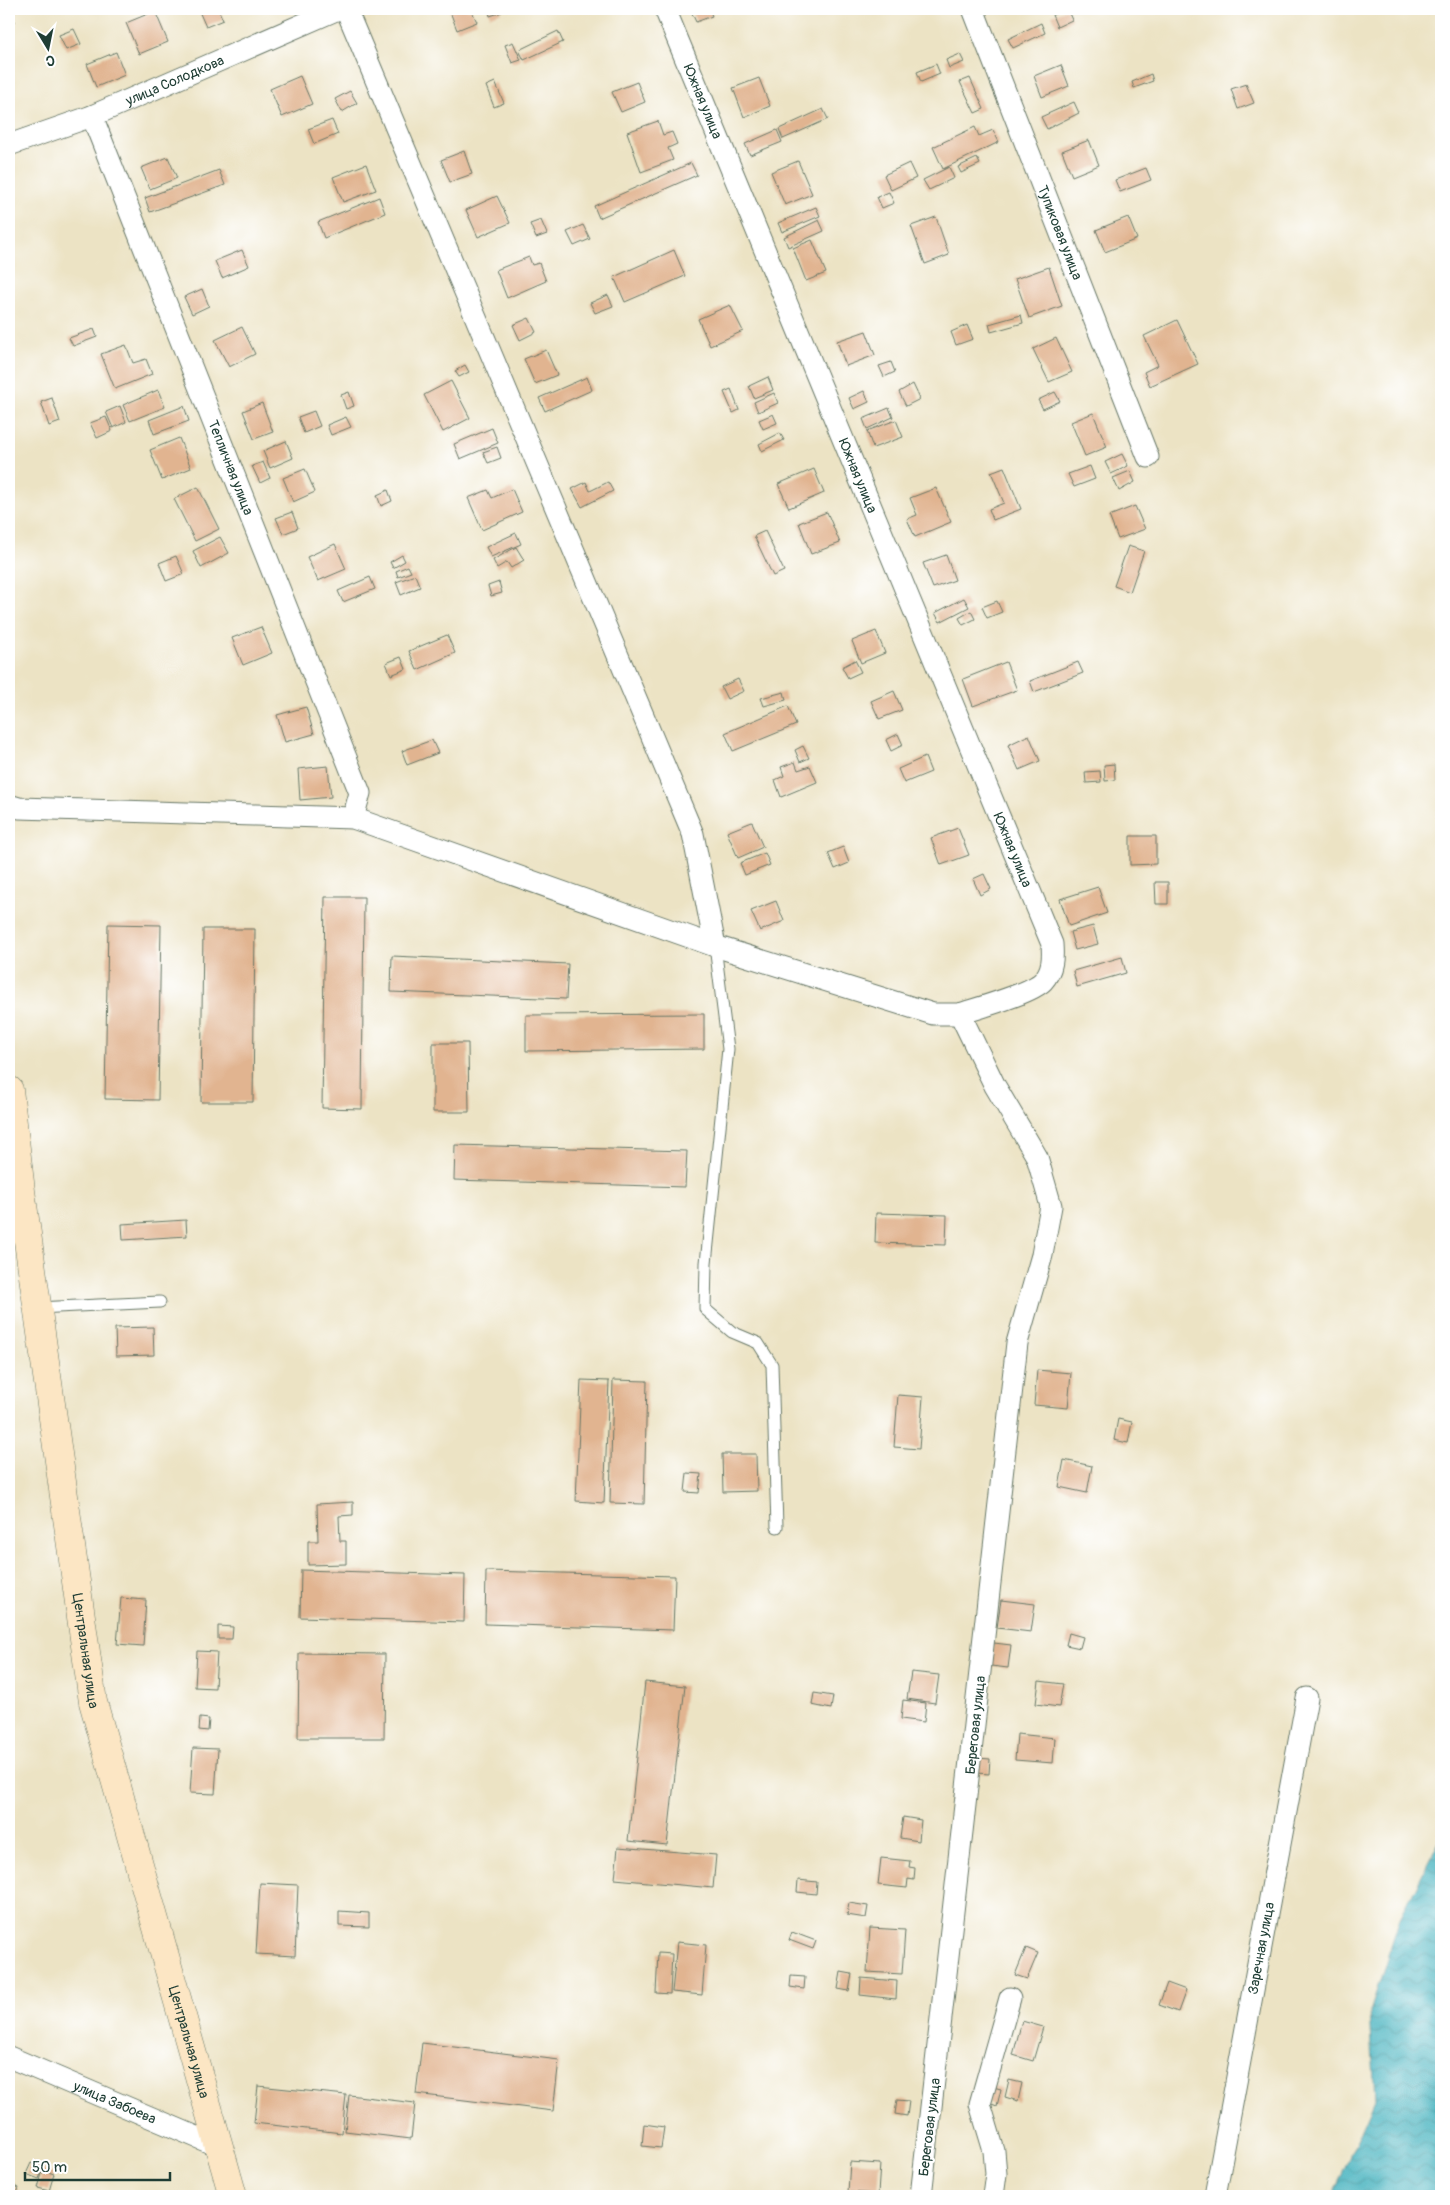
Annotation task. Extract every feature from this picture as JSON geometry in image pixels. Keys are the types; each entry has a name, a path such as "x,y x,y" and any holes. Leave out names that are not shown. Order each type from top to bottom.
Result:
{"street":[{"name":"улица Солодкова","path":"9,145 92,116 338,9"},
{"path":"346,9 693,834 716,946"},
{"name":"Южная улица","path":"665,9 1052,944 1053,958 1049,971 1037,986 960,1014"},
{"name":"Тупиковая улица","path":"973,9 1148,457"},
{"name":"Тепличная улица","path":"92,116 360,793 353,818"},
{"path":"9,805 19,808 353,818 716,946 933,1014 960,1014"},
{"name":"Береговая улица","path":"921,2196 1017,1343 1042,1256 1051,1206 1037,1157 995,1086 960,1014"},
{"name":"Центральная улица","path":"9,1090 15,1188 37,1308 93,1702 233,2196"},
{"name":"Заречная улица","path":"1215,2196 1307,1698"},
{"path":"993,2196 996,2174 994,2151 980,2104 1010,1998"},
{"name":"улица Забоева","path":"9,2057 220,2148"}],"lane":[{"path":"716,946 728,1049 706,1263 704,1309 732,1332 758,1343 772,1365 777,1527"},
{"path":"37,1308 160,1302"}],"water":[{"path":"1441,1837 1441,2196 1332,2196 1375,2099 1370,2011 1400,1918"}],"building":[{"path":"9,9 15,22 9,25"},
{"path":"198,9 224,9 219,11 223,20 206,27"},
{"path":"449,9 471,9 477,22 457,30"},
{"path":"488,9 500,9 502,12 490,16"},
{"path":"690,9 709,9 712,16 696,22"},
{"path":"1067,9 1072,20 1057,27 1052,15"},
{"path":"155,11 168,42 139,54 126,23"},
{"path":"1041,23 1045,33 1013,48 1008,39"},
{"path":"74,29 81,44 66,50 59,35"},
{"path":"558,31 563,42 524,60 519,50"},
{"path":"513,42 521,60 512,63 505,45"},
{"path":"116,52 125,75 96,87 87,64"},
{"path":"960,54 964,62 949,68 946,60"},
{"path":"936,64 940,74 921,82 917,72"},
{"path":"1061,65 1069,86 1042,97 1034,76"},
{"path":"1151,74 1153,81 1134,88 1132,82"},
{"path":"300,76 312,104 282,117 270,89"},
{"path":"759,78 770,106 744,117 733,88"},
{"path":"970,78 984,109 975,113 960,82"},
{"path":"495,82 504,103 494,107 486,86"},
{"path":"637,82 645,102 621,112 612,92"},
{"path":"1246,84 1254,103 1238,109 1231,89"},
{"path":"350,91 357,103 342,112 335,99"},
{"path":"1074,102 1079,113 1047,129 1041,117"},
{"path":"823,109 828,119 783,139 779,129"},
{"path":"332,120 338,134 314,144 308,129"},
{"path":"658,121 663,135 672,132 677,144 668,148 673,160 641,172 627,132"},
{"path":"975,127 979,136 993,130 999,142 943,169 933,147"},
{"path":"777,130 782,142 750,155 745,144"},
{"path":"1089,140 1099,165 1072,176 1062,151"},
{"path":"464,151 472,174 450,182 441,160"},
{"path":"168,157 177,178 150,189 141,168"},
{"path":"977,158 980,164 961,173 958,167"},
{"path":"798,161 812,194 785,205 771,172"},
{"path":"691,163 697,175 599,218 594,206"},
{"path":"909,163 916,178 891,190 884,175"},
{"path":"366,164 376,190 343,202 333,177"},
{"path":"949,167 954,178 929,190 923,180"},
{"path":"1146,168 1151,180 1120,192 1115,180"},
{"path":"219,170 225,185 150,212 145,198"},
{"path":"889,192 894,203 882,208 877,197"},
{"path":"497,196 510,223 478,237 466,210"},
{"path":"379,197 385,213 324,238 318,222"},
{"path":"816,207 820,216 782,232 778,223"},
{"path":"936,217 949,255 925,264 911,226"},
{"path":"1128,217 1137,239 1105,252 1096,230"},
{"path":"541,220 547,234 536,238 530,224"},
{"path":"819,220 824,231 788,247 784,237"},
{"path":"583,225 590,239 574,246 567,232"},
{"path":"812,240 826,273 806,281 793,248"},
{"path":"242,250 249,266 222,278 215,261"},
{"path":"674,250 685,276 625,302 614,277"},
{"path":"529,257 532,265 539,263 546,281 507,298 496,270"},
{"path":"1049,267 1062,306 1029,318 1015,279"},
{"path":"202,289 209,306 192,314 184,297"},
{"path":"608,295 613,306 595,313 590,303"},
{"path":"730,305 743,331 710,346 698,319"},
{"path":"1021,315 1023,323 991,332 989,324"},
{"path":"529,318 536,332 520,340 513,325"},
{"path":"1177,320 1198,364 1150,386 1144,372 1158,365 1144,336"},
{"path":"967,325 973,339 956,345 951,332"},
{"path":"242,327 255,354 229,367 215,340"},
{"path":"94,329 97,337 73,346 69,338"},
{"path":"866,331 875,355 846,366 837,341"},
{"path":"1056,338 1072,372 1049,382 1033,349"},
{"path":"126,345 133,363 146,359 152,374 115,389 101,354"},
{"path":"546,350 557,375 535,384 524,359"},
{"path":"891,362 895,372 884,377 879,366"},
{"path":"465,365 469,372 459,377 455,371"},
{"path":"587,377 592,390 545,411 539,398"},
{"path":"768,377 773,390 754,398 749,386"},
{"path":"451,381 470,418 443,432 424,395"},
{"path":"913,384 920,399 906,406 899,392"},
{"path":"731,389 739,410 733,413 724,392"},
{"path":"158,390 165,407 130,421 123,405"},
{"path":"864,391 869,402 854,409 849,398"},
{"path":"349,392 354,406 346,409 341,395"},
{"path":"1055,392 1060,401 1043,409 1038,400"},
{"path":"774,393 778,403 758,412 754,402"},
{"path":"52,398 60,422 49,426 41,402"},
{"path":"262,403 273,432 254,439 243,411"},
{"path":"120,406 126,422 113,428 106,412"},
{"path":"184,406 189,421 154,434 149,420"},
{"path":"889,408 893,417 867,429 863,419"},
{"path":"314,411 320,426 304,433 298,417"},
{"path":"1093,413 1107,447 1085,456 1071,422"},
{"path":"773,414 777,423 763,429 759,420"},
{"path":"106,417 112,431 97,438 90,423"},
{"path":"346,417 351,427 331,435 327,425"},
{"path":"896,420 903,437 873,448 867,431"},
{"path":"492,428 498,443 460,459 454,444"},
{"path":"780,433 784,440 762,451 759,444"},
{"path":"179,438 191,468 162,480 150,450"},
{"path":"286,441 293,458 270,468 263,451"},
{"path":"497,447 501,458 488,463 483,452"},
{"path":"1122,454 1128,466 1111,474 1105,462"},
{"path":"263,462 270,478 260,483 252,466"},
{"path":"1090,466 1095,479 1074,487 1068,474"},
{"path":"1004,467 1021,509 993,520 989,509 1004,503 991,472"},
{"path":"305,469 315,492 293,502 283,478"},
{"path":"814,469 824,493 789,508 778,484"},
{"path":"1130,471 1135,482 1119,491 1113,478"},
{"path":"586,482 590,491 608,482 613,491 582,507 572,489"},
{"path":"198,487 219,529 195,541 174,499"},
{"path":"936,488 951,522 915,537 907,519 917,515 910,498"},
{"path":"512,489 522,512 482,530 468,498 488,490 492,498"},
{"path":"388,490 392,501 381,506 377,495"},
{"path":"1135,506 1145,529 1118,539 1109,516"},
{"path":"292,512 298,528 283,534 276,518"},
{"path":"827,512 840,543 811,554 799,523"},
{"path":"765,531 784,571 773,576 754,536"},
{"path":"516,533 521,544 491,557 486,547"},
{"path":"220,537 229,553 201,568 193,551"},
{"path":"335,544 346,569 318,581 307,557"},
{"path":"1128,546 1144,551 1130,592 1114,586"},
{"path":"516,547 524,560 511,568 507,562 497,568 493,560"},
{"path":"402,555 405,561 393,568 390,562"},
{"path":"946,555 955,580 933,588 923,563"},
{"path":"176,556 184,574 166,581 159,563"},
{"path":"408,566 411,572 398,577 396,571"},
{"path":"415,575 420,587 401,595 396,582"},
{"path":"370,577 375,589 343,602 338,591"},
{"path":"499,582 502,593 491,596 488,586"},
{"path":"964,598 969,607 940,622 935,613"},
{"path":"997,601 1002,612 987,618 982,607"},
{"path":"971,611 975,619 963,625 959,618"},
{"path":"261,627 272,653 243,665 232,638"},
{"path":"876,631 885,653 861,663 852,641"},
{"path":"447,635 455,653 417,670 409,651"},
{"path":"401,657 406,669 391,675 386,663"},
{"path":"855,660 861,672 848,678 842,667"},
{"path":"1006,662 1017,690 973,706 963,679"},
{"path":"1078,662 1083,673 1034,692 1030,681"},
{"path":"738,679 744,691 727,699 721,687"},
{"path":"894,691 902,710 879,719 871,701"},
{"path":"784,692 786,700 764,706 761,698"},
{"path":"788,706 796,725 733,751 725,733"},
{"path":"306,707 314,734 285,742 277,715"},
{"path":"898,734 903,745 891,751 886,740"},
{"path":"1029,735 1040,761 1019,770 1008,745"},
{"path":"432,740 438,753 407,765 402,751"},
{"path":"803,746 809,758 800,762 795,750"},
{"path":"925,757 931,772 904,783 898,769"},
{"path":"795,762 798,770 810,766 817,782 781,797 775,780 784,776 781,767"},
{"path":"1114,764 1115,780 1105,781 1104,765"},
{"path":"328,766 331,797 300,800 298,769"},
{"path":"1100,771 1101,782 1086,783 1085,772"},
{"path":"752,822 763,847 738,858 727,832"},
{"path":"958,828 969,855 941,865 931,838"},
{"path":"1130,836 1156,836 1156,864 1130,865"},
{"path":"843,847 849,863 835,869 828,853"},
{"path":"765,853 770,865 745,875 740,863"},
{"path":"984,874 991,889 980,895 973,879"},
{"path":"1155,882 1168,882 1168,904 1156,904"},
{"path":"1098,887 1107,913 1069,926 1060,899"},
{"path":"325,897 364,897 362,1109 322,1108"},
{"path":"776,901 784,921 760,931 751,911"},
{"path":"108,924 161,925 158,1100 105,1099"},
{"path":"1093,926 1098,944 1075,950 1070,932"},
{"path":"203,929 255,929 253,1102 201,1102"},
{"path":"392,956 568,964 566,999 391,992"},
{"path":"1122,957 1126,973 1077,987 1073,971"},
{"path":"704,1014 704,1049 526,1051 526,1015"},
{"path":"433,1043 468,1043 469,1112 433,1112"},
{"path":"455,1145 687,1151 685,1187 454,1180"},
{"path":"876,1213 947,1215 946,1245 875,1243"},
{"path":"186,1220 187,1236 123,1240 122,1224"},
{"path":"153,1327 154,1355 116,1356 115,1328"},
{"path":"1037,1370 1071,1373 1068,1408 1034,1405"},
{"path":"581,1380 609,1381 604,1503 576,1501"},
{"path":"613,1380 647,1381 644,1504 610,1503"},
{"path":"898,1395 923,1397 919,1449 894,1447"},
{"path":"1118,1419 1132,1422 1128,1443 1114,1440"},
{"path":"722,1454 756,1454 757,1491 723,1492"},
{"path":"1064,1460 1092,1466 1087,1493 1059,1487"},
{"path":"687,1473 701,1474 699,1493 685,1492"},
{"path":"353,1502 353,1515 339,1516 340,1541 346,1541 346,1564 308,1565 308,1541 318,1541 317,1504"},
{"path":"301,1570 465,1575 464,1622 300,1617"},
{"path":"486,1571 675,1576 673,1630 485,1624"},
{"path":"121,1598 146,1600 143,1646 117,1644"},
{"path":"1001,1600 1035,1604 1031,1632 997,1628"},
{"path":"218,1626 233,1627 232,1639 218,1639"},
{"path":"1069,1633 1083,1637 1080,1648 1066,1645"},
{"path":"994,1643 1011,1645 1008,1668 991,1666"},
{"path":"197,1651 217,1652 215,1688 195,1687"},
{"path":"299,1653 385,1654 384,1738 298,1738"},
{"path":"911,1672 939,1675 935,1703 907,1699"},
{"path":"1039,1681 1063,1684 1059,1707 1036,1704"},
{"path":"645,1682 685,1686 667,1845 628,1841"},
{"path":"814,1693 833,1696 831,1709 812,1705"},
{"path":"903,1700 926,1703 924,1722 901,1719"},
{"path":"200,1718 209,1719 208,1731 199,1730"},
{"path":"1017,1734 1055,1738 1053,1763 1015,1760"},
{"path":"193,1748 218,1749 215,1794 190,1793"},
{"path":"978,1758 990,1759 989,1774 977,1773"},
{"path":"903,1817 921,1820 919,1841 900,1838"},
{"path":"618,1847 716,1855 713,1888 615,1879"},
{"path":"881,1858 910,1861 909,1867 915,1868 914,1880 908,1879 907,1888 878,1885"},
{"path":"798,1880 817,1882 816,1894 797,1892"},
{"path":"260,1883 298,1885 295,1956 256,1954"},
{"path":"849,1903 868,1906 866,1918 847,1915"},
{"path":"339,1911 369,1913 369,1927 339,1926"},
{"path":"870,1928 905,1930 902,1974 867,1972"},
{"path":"792,1932 816,1941 813,1949 789,1940"},
{"path":"677,1942 706,1945 702,1995 672,1992"},
{"path":"1026,1948 1038,1953 1027,1979 1015,1975"},
{"path":"658,1953 672,1954 670,1994 656,1993"},
{"path":"841,1972 852,1974 849,1991 838,1989"},
{"path":"791,1976 805,1977 804,1989 790,1987"},
{"path":"861,1978 897,1981 896,1999 860,1995"},
{"path":"1167,1983 1186,1990 1178,2012 1159,2005"},
{"path":"1022,2021 1043,2027 1033,2061 1013,2055"},
{"path":"422,2043 559,2060 553,2111 416,2094"},
{"path":"1009,2080 1022,2083 1018,2101 1005,2097"},
{"path":"258,2086 346,2095 342,2133 254,2123"},
{"path":"989,2086 1001,2089 997,2106 989,2103"},
{"path":"349,2095 415,2103 411,2139 345,2131"},
{"path":"897,2100 909,2101 907,2116 895,2114"},
{"path":"644,2124 664,2127 661,2148 642,2146"},
{"path":"850,2162 880,2164 878,2194 848,2192"},
{"path":"31,2163 43,2168 39,2179 26,2174"},
{"path":"43,2170 54,2174 49,2191 38,2188"},
{"path":"9,2183 19,2188 16,2196 9,2196"}]}
